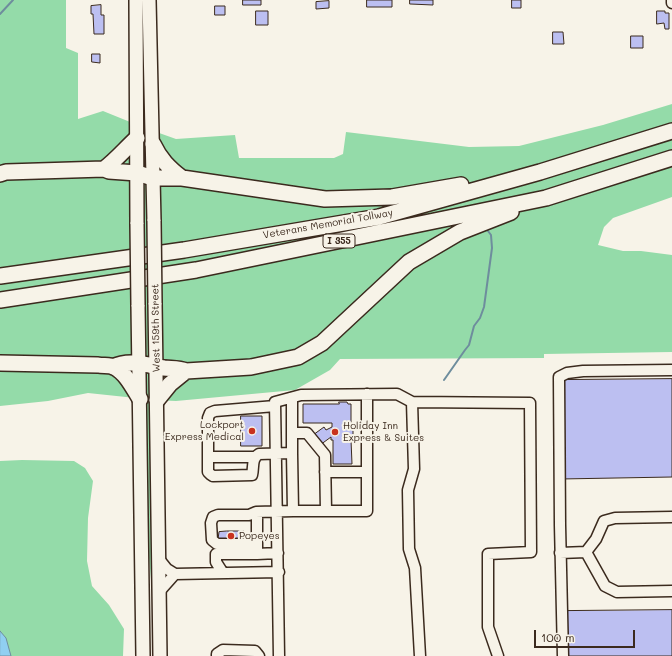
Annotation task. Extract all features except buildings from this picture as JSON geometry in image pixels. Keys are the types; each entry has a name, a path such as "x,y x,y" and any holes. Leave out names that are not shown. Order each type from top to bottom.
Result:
{"highway":[{"name":"Veterans Memorial Tollway","path":"0,276 184,250 379,217 540,172 672,131"},
{"path":"104,169 118,158 136,138"},
{"path":"153,144 162,160 171,170 182,178"},
{"name":"Veterans Memorial Tollway","path":"0,300 196,270 546,198 672,158"},
{"path":"0,174 6,172 104,169 109,171 137,173 153,178 182,178 324,199 392,197 540,172"},
{"path":"113,367 118,364 139,363 186,371 251,367 298,357 322,343 409,262 460,232 560,193"},
{"path":"0,363 98,365 113,367 130,382 140,399"},
{"path":"156,400 170,384 186,371"}],"main road":[{"name":"West 159th Street","path":"136,0 136,138 143,656"},
{"name":"West 159th Street","path":"149,0 153,144 160,656"}],"lane":[{"path":"563,656 560,553 559,377 567,373 583,371 672,370"},
{"path":"278,553 217,544 212,540 211,523 213,517 218,515 249,515 257,512 277,511 367,511 366,394"},
{"path":"279,656 279,572 275,402 301,395 397,394 412,402 530,403 531,552 488,554 488,627 498,656"},
{"path":"292,398 293,511"},
{"path":"412,402 414,469 408,490 409,548 415,568 420,656"},
{"path":"255,457 253,461 252,475 213,476 210,474 208,472 208,418 210,414 215,411 275,406"},
{"path":"292,433 307,433 325,455 326,511"},
{"path":"208,457 255,457 259,454 292,453"},
{"path":"325,472 367,472"},
{"path":"257,512 257,549"},
{"path":"586,552 596,539 604,521 615,518 672,517"},
{"path":"223,573 216,562 216,554 257,549"},
{"path":"560,553 586,552"},
{"path":"586,552 605,586 617,592 672,591"},
{"path":"159,559 167,569 176,574 279,572"},
{"path":"208,573 216,562"},
{"path":"159,592 176,574"},
{"path":"217,655 223,650 255,651 258,656"}],"green space":[{"path":"0,0 66,0 66,48 78,53 78,119 103,111 140,126 142,40 148,100 148,129 176,139 235,135 239,158 334,158 343,154 346,132 469,147 519,146 603,125 672,104 672,197 613,218 604,227 598,245 623,251 641,251 672,255 672,352 544,354 544,358 340,359 330,370 295,390 176,401 152,400 154,611 146,526 145,399 88,393 48,401 0,406"},
{"path":"0,461 74,461 85,468 93,481 88,518 87,561 92,586 109,605 124,629 123,656 0,656"}],"water":[{"path":"0,631 6,638 11,656 0,656"}],"waterway":[{"path":"0,14 13,0"},
{"path":"444,380 469,345 474,326 480,318 484,307 492,248 491,235 488,231"}],"place":[{"name":"Lockport Express Medical","path":"252,431"},
{"name":"Holiday Inn Express & Suites","path":"335,432"},
{"name":"Popeyes","path":"231,536"}]}
